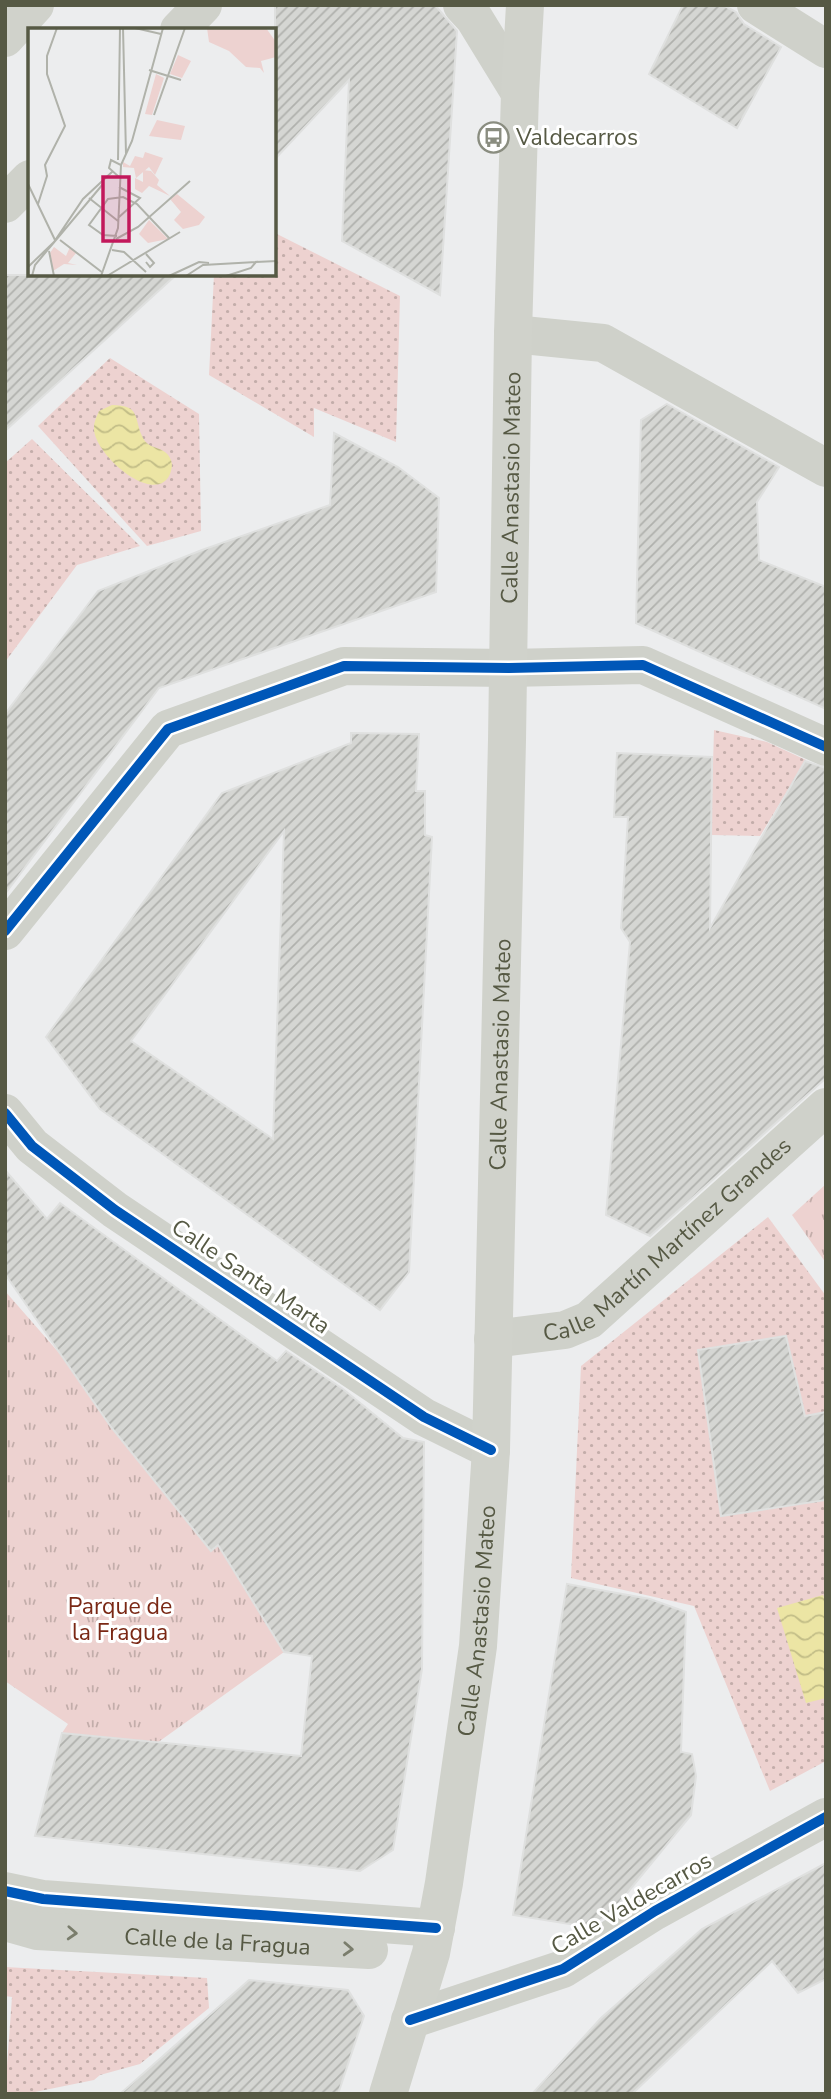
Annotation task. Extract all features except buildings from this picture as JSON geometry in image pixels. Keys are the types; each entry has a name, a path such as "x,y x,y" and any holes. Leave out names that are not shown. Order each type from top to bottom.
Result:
{"main road":[{"path":"5,38 35,5"},
{"name":"Calle Anastasio Mateo","path":"388,2094 434,1940 478,1646 491,1450 509,668 513,334 525,6"}],"street":[{"path":"181,28 203,5"},
{"path":"462,5 474,18 520,93"},
{"path":"756,5 826,49"},
{"path":"5,204 28,181"},
{"path":"513,334 603,343 826,468"},
{"path":"5,931 168,729 344,666 509,668 643,665 826,747"},
{"name":"Calle Martín Martínez Grandes","path":"494,1339 552,1332 589,1320 826,1107"},
{"name":"Calle Santa Marta","path":"5,1113 32,1146 115,1210 424,1417 491,1450"},
{"name":"Calle Valdecarros","path":"410,2020 563,1969 654,1911 826,1817"},
{"path":"5,1891 43,1899 434,1940"},
{"name":"Calle de la Fragua","path":"5,1922 37,1931 434,1940"}],"green space":[{"path":"276,234 400,296 396,442 314,408 314,437 209,375 214,276 276,276"},
{"path":"110,358 199,414 201,531 147,546 38,426"},
{"path":"32,439 140,546 77,565 5,662 5,463"},
{"path":"714,730 767,742 806,760 760,836 711,835"},
{"path":"826,1184 826,1263 792,1215"},
{"path":"768,1217 826,1296 826,1761 770,1791 694,1606 571,1578 581,1366"},
{"name":"Parque de la Fragua","path":"5,1291 60,1354 128,1448 212,1550 218,1545 284,1652 157,1743 62,1733 68,1724 5,1681"},
{"path":"5,1967 207,1978 209,2008 140,2064 100,2075 94,2080 25,2094 5,2094 12,1997 5,1996"}],"water":[{"path":"112,405 132,410 145,441 164,451 170,458 171,472 162,483 152,485 139,481 113,462 103,450 96,438 94,423 99,411"},
{"path":"823,1595 826,1604 826,1698 806,1703 777,1608"}],"cycle path":[{"path":"5,931 168,729 344,666 509,668 643,665 826,747"},
{"path":"5,1113 32,1146 115,1210 424,1417 491,1450"},
{"path":"410,2020 563,1969 655,1911 826,1817"},
{"path":"5,1891 43,1899 436,1928"}],"place":[{"name":"Valdecarros","path":"493,137"}]}
